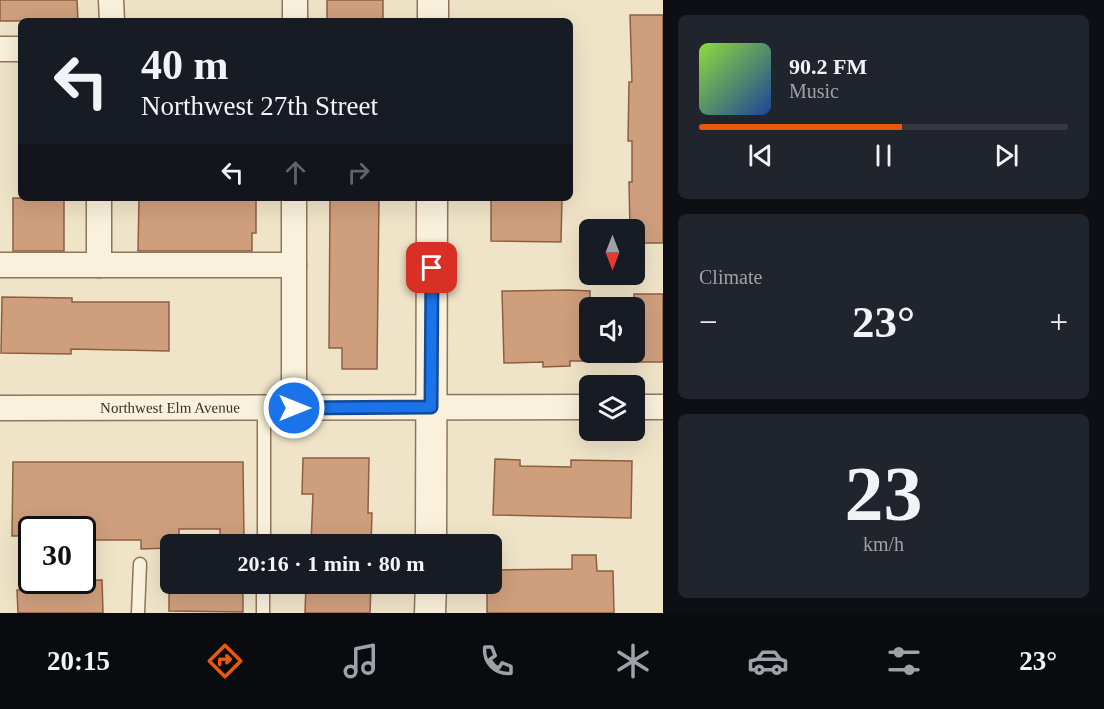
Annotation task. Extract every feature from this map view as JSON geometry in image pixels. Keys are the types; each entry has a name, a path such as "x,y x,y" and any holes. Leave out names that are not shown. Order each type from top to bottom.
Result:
{"street":[{"path":"111,0 112,18"},
{"path":"295,0 295,18"},
{"path":"433,18 434,0"},
{"path":"0,49 18,49"},
{"path":"99,201 99,265"},
{"path":"294,201 294,408"},
{"path":"431,534 432,201"},
{"path":"0,265 294,265"},
{"name":"Northwest Elm Avenue","path":"0,408 579,407"},
{"path":"645,407 663,407"},
{"path":"430,613 431,594"}],"lane":[{"path":"264,408 264,534"},
{"path":"138,613 141,564"},
{"path":"263,594 263,613"}],"building":[{"path":"0,0 77,0 78,18 18,18 18,21 0,21"},
{"path":"327,0 383,0 383,18 327,18"},
{"path":"630,15 663,15 663,243 645,243 645,219 630,219 629,182 632,182 632,141 628,141 629,82 632,82"},
{"path":"13,198 18,198 18,201 64,201 64,251 13,251"},
{"path":"139,201 256,201 256,233 252,233 252,251 138,251"},
{"path":"330,201 379,201 377,369 342,369 342,348 329,348"},
{"path":"491,201 562,201 561,242 491,241"},
{"path":"502,291 590,291 590,297 579,297 579,361 570,361 570,366 543,367 543,362 504,363"},
{"path":"634,294 663,294 663,362 645,362 645,297 634,297"},
{"path":"2,297 72,298 72,302 169,302 169,351 71,349 71,354 1,353"},
{"path":"303,458 369,458 368,513 372,513 371,534 311,534 313,494 302,494"},
{"path":"495,459 520,460 520,466 571,467 571,460 632,461 631,518 493,515"},
{"path":"13,462 243,462 244,534 220,534 220,529 179,529 179,534 160,534 160,548 141,549 141,540 96,540 96,516 18,516 18,536 12,536"},
{"path":"572,555 596,555 597,571 613,571 614,613 487,613 487,594 502,594 502,570 572,569"},
{"path":"96,580 102,580 103,613 18,613 17,590 18,594 96,594"},
{"path":"169,594 243,594 243,612 169,611"},
{"path":"306,594 371,594 370,613 305,613"}],"route":[{"path":"294,408 431,407 432,268"}]}
